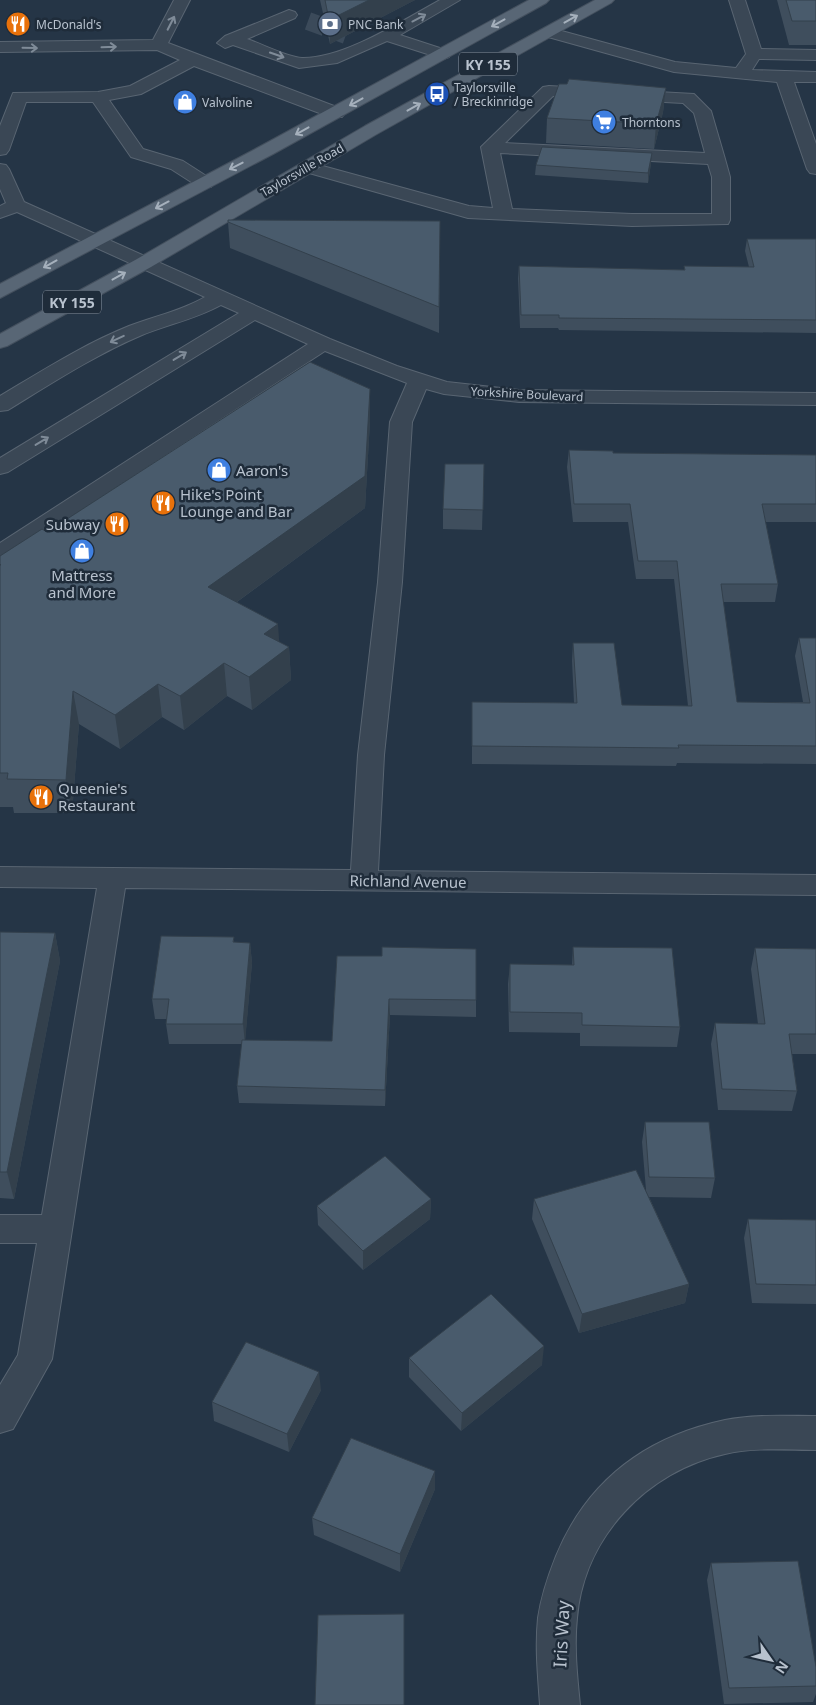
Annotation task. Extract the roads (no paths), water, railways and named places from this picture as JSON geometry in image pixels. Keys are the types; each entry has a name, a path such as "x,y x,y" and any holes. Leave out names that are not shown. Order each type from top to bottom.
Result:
{"main road":[{"name":"KY 155","path":"0,292 336,113 541,0"},
{"name":"Taylorsville Road","path":"0,342 144,263 308,167 606,0"}],"street":[{"path":"159,45 182,0"},
{"path":"231,39 299,63 331,60 386,36 452,0"},
{"path":"737,0 754,54"},
{"path":"0,96 98,97 135,90 290,7 308,21"},
{"path":"548,32 674,68 784,77 816,77"},
{"path":"346,35 369,43"},
{"path":"386,36 443,54"},
{"path":"0,47 159,45 193,60 336,113"},
{"path":"741,74 754,54"},
{"path":"754,54 816,55"},
{"path":"784,77 811,138 816,169"},
{"path":"308,167 468,212 632,220 722,220 721,176 702,112 688,98 549,91 490,147"},
{"path":"0,150 4,131 19,97"},
{"path":"98,97 137,153 177,165 205,183"},
{"path":"490,147 504,214"},
{"path":"490,147 716,159"},
{"path":"1,172 8,210"},
{"name":"Yorkshire Boulevard","path":"8,210 93,241 323,343 444,388 519,396 816,399"},
{"path":"0,405 92,351 137,330 196,311 220,298"},
{"path":"0,467 254,312"},
{"path":"0,553 323,343"},
{"path":"364,881 372,755 390,582 401,422 419,380"},
{"name":"Richland Avenue","path":"0,877 816,885"},
{"path":"0,1417 35,1359 113,878"},
{"path":"0,1228 56,1229"},
{"name":"Iris Way","path":"560,1705 559,1608 569,1565 589,1526 616,1492 648,1466 686,1447 727,1436 816,1433"}],"tunnel":[{"path":"308,21 346,35"}],"place":[{"name":"McDonald's","path":"18,24"},
{"name":"PNC Bank","path":"330,24"},
{"name":"Taylorsville / Breckinridge","path":"437,94"},
{"name":"Valvoline","path":"185,102"},
{"name":"Thorntons","path":"604,122"},
{"name":"Aaron's","path":"219,470"},
{"name":"Hike's Point Lounge and Bar","path":"163,503"},
{"name":"Subway","path":"117,524"},
{"name":"Mattress and More","path":"82,551"},
{"name":"Queenie's Restaurant","path":"41,797"}]}
